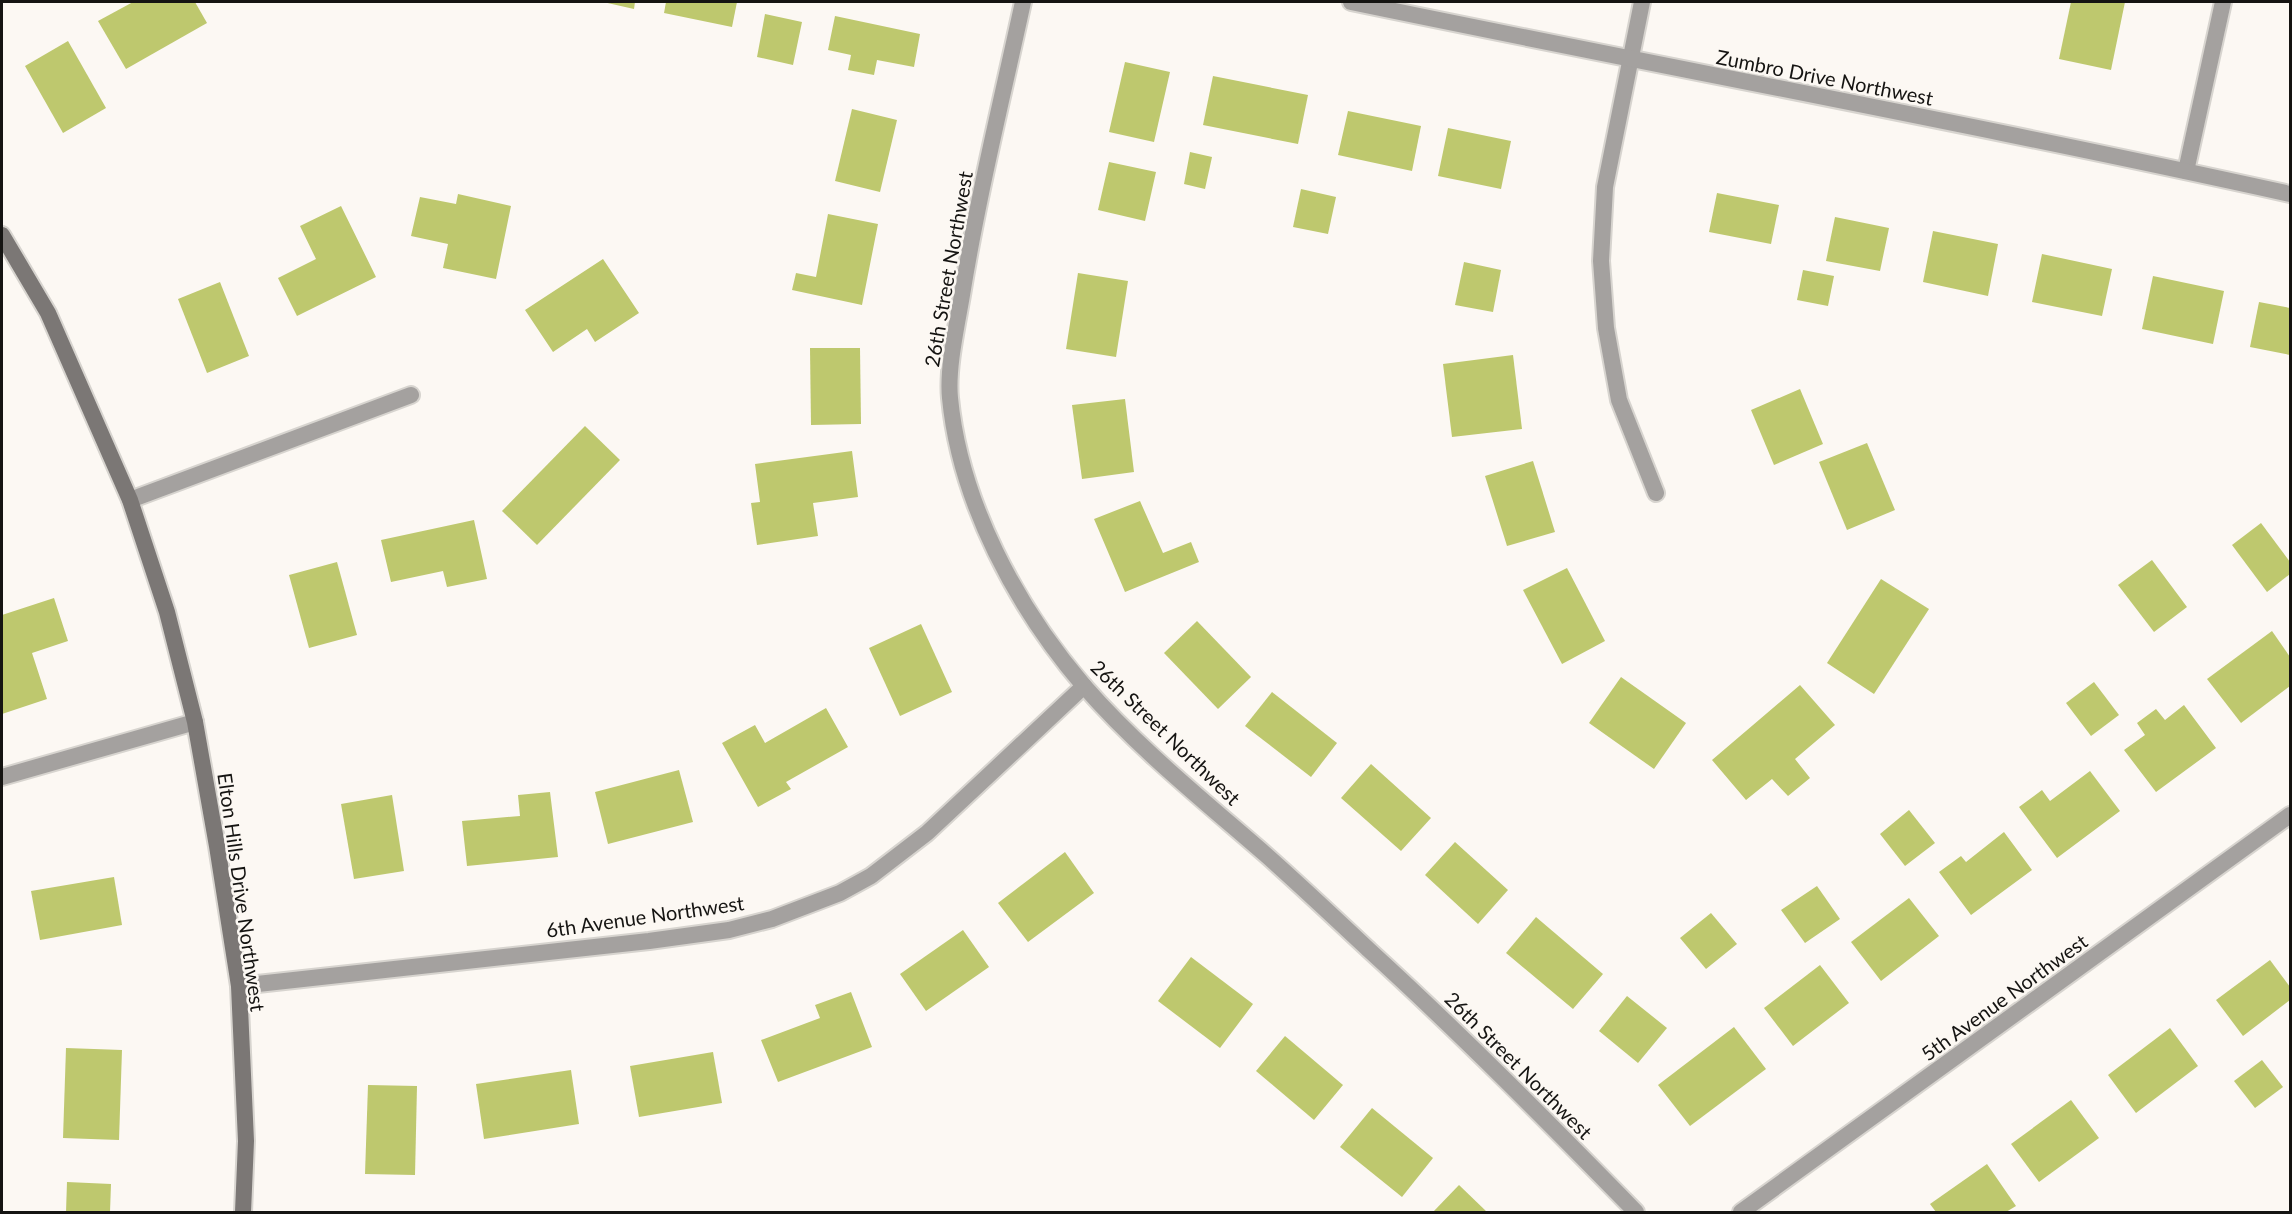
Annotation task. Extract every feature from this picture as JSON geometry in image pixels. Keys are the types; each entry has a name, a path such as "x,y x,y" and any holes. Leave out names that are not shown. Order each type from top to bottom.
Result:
{"main road":[{"name":"Elton Hills Drive Northwest","path":"2,235 48,313 130,500 167,612 195,722 238,986 246,1141 243,1212"}],"street":[{"name":"26th Street Northwest","path":"1023,2 970,246 954,343 949,396 961,460 987,538 1029,612 1084,686 1133,736 1208,806 1267,856 1444,1019 1636,1212"},
{"name":"Zumbro Drive Northwest","path":"1351,2 2290,194"},
{"path":"1642,2 1605,188 1601,261 1606,328 1619,400 1656,493"},
{"path":"2186,171 2223,2"},
{"path":"130,500 411,395"},
{"name":"6th Avenue Northwest","path":"238,986 650,941 729,930 772,919 840,893 871,876 927,833 1084,686"},
{"path":"2,777 195,722"},
{"name":"5th Avenue Northwest","path":"1741,1212 2290,815"}],"building":[{"path":"133,2 195,2 207,23 126,69 98,21"},
{"path":"603,2 635,2 634,9"},
{"path":"666,2 737,2 732,27 664,13"},
{"path":"2071,2 2125,2 2111,70 2059,59"},
{"path":"765,14 802,22 793,65 757,57"},
{"path":"835,16 920,34 914,67 877,60 874,75 848,70 851,55 828,50"},
{"path":"68,41 106,108 63,133 25,66"},
{"path":"1125,62 1170,72 1154,142 1109,132"},
{"path":"1213,76 1308,95 1298,144 1203,125"},
{"path":"852,109 897,120 880,192 835,181"},
{"path":"1348,111 1421,126 1412,171 1338,155"},
{"path":"1448,128 1511,141 1501,189 1438,176"},
{"path":"1190,152 1212,157 1205,189 1184,184"},
{"path":"1109,162 1156,172 1145,221 1098,210"},
{"path":"1301,189 1336,197 1328,234 1293,227"},
{"path":"1717,193 1779,205 1771,244 1709,232"},
{"path":"458,194 511,206 496,279 443,268 448,244 411,236 420,197 456,204"},
{"path":"341,206 376,277 297,316 278,278 316,259 300,226"},
{"path":"828,214 878,224 862,305 792,290 796,273 816,277"},
{"path":"1835,217 1889,228 1880,271 1826,261"},
{"path":"1933,231 1998,244 1988,296 1923,282"},
{"path":"2042,254 2112,269 2102,316 2032,302"},
{"path":"603,259 639,313 595,342 587,329 553,352 525,310"},
{"path":"1464,262 1501,270 1493,312 1455,305"},
{"path":"1803,270 1834,276 1828,306 1797,300"},
{"path":"1078,273 1128,281 1116,357 1066,349"},
{"path":"2153,276 2224,291 2213,344 2142,329"},
{"path":"220,282 249,356 207,373 178,299"},
{"path":"2259,302 2290,308 2290,355 2250,347"},
{"path":"810,348 860,348 861,424 811,425"},
{"path":"1513,355 1522,429 1452,437 1443,364"},
{"path":"1800,389 1823,444 1774,465 1751,410"},
{"path":"1125,399 1134,472 1082,479 1072,405"},
{"path":"585,426 620,460 537,545 502,511"},
{"path":"1867,443 1895,510 1847,530 1819,462"},
{"path":"852,451 858,497 813,503 818,536 757,545 751,503 760,502 755,464"},
{"path":"1533,461 1555,532 1507,546 1485,476"},
{"path":"1140,501 1163,553 1191,542 1199,562 1125,592 1094,519"},
{"path":"474,520 487,579 447,587 443,571 391,582 381,540"},
{"path":"2261,523 2290,562 2290,574 2267,592 2232,545"},
{"path":"2152,560 2187,607 2154,632 2118,585"},
{"path":"337,562 357,635 309,648 289,575"},
{"path":"1567,568 1605,641 1562,664 1523,590"},
{"path":"1881,579 1929,609 1874,694 1827,663"},
{"path":"54,598 68,641 32,653 47,699 2,714 2,615"},
{"path":"1197,621 1251,677 1218,709 1164,653"},
{"path":"921,624 952,692 900,716 869,648"},
{"path":"2272,631 2290,657 2290,686 2241,723 2207,679"},
{"path":"1621,677 1686,723 1654,769 1589,723"},
{"path":"2094,682 2119,715 2091,736 2066,703"},
{"path":"1800,685 1835,725 1795,759 1810,778 1788,796 1772,779 1746,800 1712,760"},
{"path":"1272,692 1337,743 1311,777 1245,726"},
{"path":"2184,705 2216,748 2156,792 2124,750 2145,735 2137,723 2156,709 2165,720"},
{"path":"826,708 848,747 786,782 791,789 758,807 722,743 755,725 765,743"},
{"path":"1371,764 1431,818 1401,851 1341,798"},
{"path":"679,770 693,822 608,844 595,792"},
{"path":"2090,771 2120,811 2057,858 2019,807 2042,790 2050,801"},
{"path":"550,792 558,857 467,866 462,821 520,816 518,795"},
{"path":"392,795 404,871 354,879 341,804"},
{"path":"1909,810 1935,843 1905,866 1880,834"},
{"path":"2004,832 2032,870 1971,915 1939,872 1961,856 1966,862"},
{"path":"1455,842 1508,890 1478,924 1425,875"},
{"path":"1065,852 1094,893 1028,942 998,903"},
{"path":"114,877 122,925 40,940 31,891"},
{"path":"1817,886 1840,919 1805,943 1781,910"},
{"path":"1909,898 1939,936 1881,981 1851,942"},
{"path":"1711,913 1737,944 1706,969 1680,938"},
{"path":"1536,917 1603,974 1573,1009 1506,953"},
{"path":"963,930 989,967 926,1011 900,974"},
{"path":"1191,957 1253,1004 1220,1048 1158,1001"},
{"path":"2270,960 2290,987 2290,1000 2243,1036 2216,1000"},
{"path":"1820,965 1849,1003 1793,1046 1764,1008"},
{"path":"851,992 872,1047 778,1082 761,1040 820,1018 815,1005"},
{"path":"1627,996 1667,1028 1638,1063 1599,1031"},
{"path":"1734,1027 1766,1069 1690,1126 1658,1085"},
{"path":"2170,1028 2198,1066 2136,1113 2108,1075"},
{"path":"1285,1036 1343,1085 1314,1120 1256,1071"},
{"path":"66,1048 122,1050 119,1140 63,1138"},
{"path":"713,1052 722,1103 639,1117 630,1066"},
{"path":"2262,1060 2283,1087 2255,1108 2234,1081"},
{"path":"571,1070 579,1124 484,1139 476,1084"},
{"path":"368,1085 417,1086 415,1175 365,1174"},
{"path":"2071,1100 2099,1138 2039,1182 2011,1144"},
{"path":"1372,1108 1433,1158 1402,1197 1340,1147"},
{"path":"1987,1164 2016,1206 2006,1212 1936,1212 1930,1204"},
{"path":"67,1182 111,1184 110,1212 66,1212"},
{"path":"1459,1185 1487,1212 1433,1212"}]}
